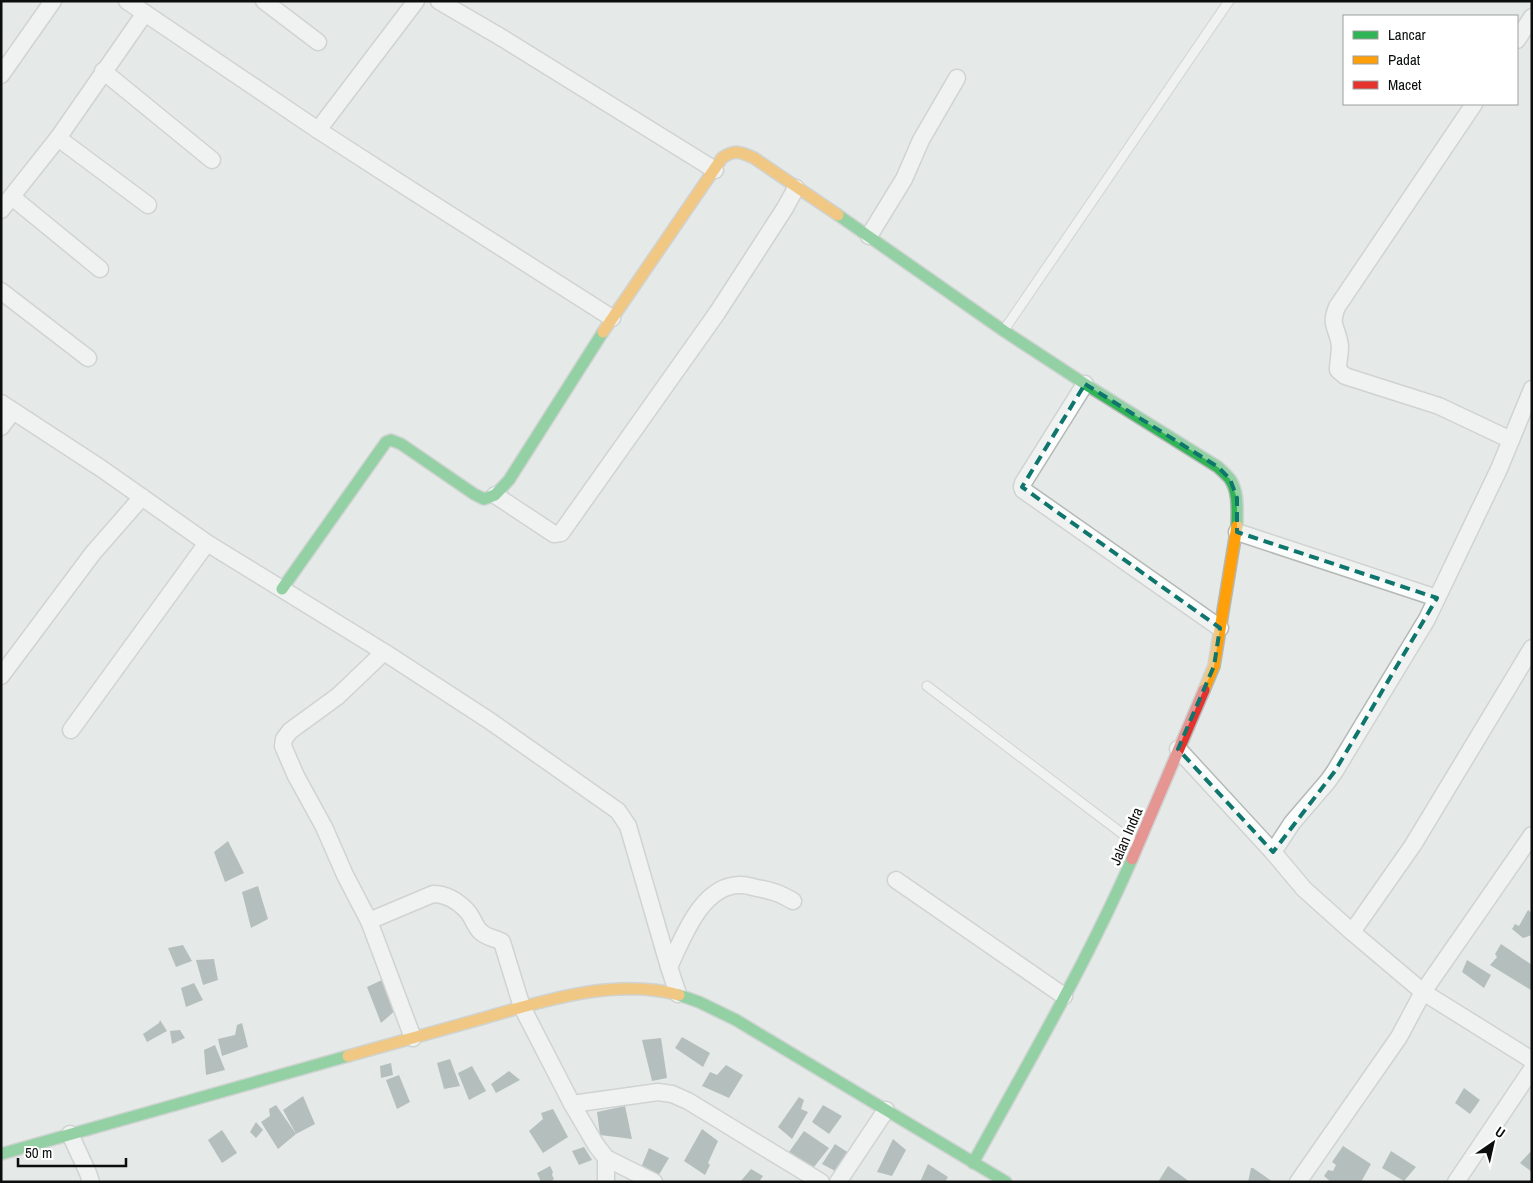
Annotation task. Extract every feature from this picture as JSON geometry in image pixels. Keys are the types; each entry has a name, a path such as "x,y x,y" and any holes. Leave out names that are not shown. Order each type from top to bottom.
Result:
{"street":[{"path":"1,76 53,1"},
{"path":"128,1 318,130 612,318"},
{"path":"264,1 318,42"},
{"path":"318,130 416,1"},
{"path":"439,1 504,39 715,170"},
{"path":"1,210 58,138 145,13"},
{"path":"1518,38 1532,17"},
{"path":"103,71 212,160"},
{"path":"869,236 904,179 921,140 957,78"},
{"path":"1473,105 1337,307 1333,317 1340,345 1338,370 1345,376 1438,406 1511,440"},
{"path":"58,138 148,205"},
{"path":"282,589 386,442 390,440 401,444 474,494 484,499 495,495 509,480 612,318 722,158 731,152 742,152 773,170 796,188 869,236 1004,331 1085,384 1023,483 1023,490 1220,628"},
{"path":"495,495 554,534 562,533 717,313 796,188"},
{"path":"12,197 100,269"},
{"path":"1,291 88,358"},
{"name":"Jalan Indra","path":"973,1163 1113,902 1202,696 1214,666 1237,532 1237,498 1230,479 1218,467 1085,384"},
{"path":"1274,852 1296,817 1335,771 1427,619 1494,478 1532,389"},
{"path":"1,427 7,407 207,543 384,652 490,721 618,811 628,826 678,994"},
{"path":"1,676 93,553 142,497"},
{"path":"1237,532 1437,598"},
{"path":"71,730 207,543"},
{"path":"1352,932 1413,844 1532,648"},
{"path":"384,652 338,696 290,731 284,739 283,746 296,776 324,827 345,875 369,921 413,1038"},
{"path":"1178,749 1274,852 1304,888 1352,932 1423,992 1532,1060"},
{"path":"1298,1182 1399,1037 1423,992 1532,834"},
{"path":"896,880 1064,996"},
{"path":"669,967 696,913 707,900 722,889 741,885 776,892 793,901"},
{"path":"369,921 433,894 439,894 455,900 468,912 481,933 500,940 504,945 522,1008 572,1104 606,1158 654,1182"},
{"path":"1,1154 522,1008 570,996 612,989 654,990 678,994 704,1003 736,1020 973,1163 989,1178 1006,1182"},
{"path":"1456,1182 1532,1069"},
{"path":"572,1104 658,1092 672,1094 821,1182"},
{"path":"838,1182 886,1110"},
{"path":"70,1134 91,1182"},
{"path":"606,1158 606,1182"}],"lane":[{"path":"1004,331 1228,1"},
{"path":"927,686 1138,845"}],"highlighted area":[{"path":"1085,384 1218,467 1230,479 1237,498 1237,532 1437,598 1335,771 1273,852 1178,749 1214,666 1220,628 1022,487"}],"building":[{"path":"228,841 244,873 225,882 214,852"},
{"path":"258,886 268,919 251,928 242,892"},
{"path":"1528,910 1532,913 1532,935 1523,938 1512,929 1515,924 1519,926"},
{"path":"1501,944 1532,965 1531,990 1490,965 1497,957 1495,954"},
{"path":"183,945 192,961 176,967 168,948"},
{"path":"214,959 218,980 203,985 196,960"},
{"path":"1467,960 1491,975 1484,988 1462,972"},
{"path":"384,979 397,1009 381,1023 367,987"},
{"path":"194,983 203,1000 186,1007 181,988"},
{"path":"160,1020 167,1031 147,1042 143,1034 159,1023"},
{"path":"242,1023 248,1047 222,1056 218,1039 235,1035 237,1025"},
{"path":"180,1030 185,1038 172,1044 170,1031"},
{"path":"682,1037 710,1053 703,1067 675,1048"},
{"path":"661,1038 667,1078 652,1081 642,1040"},
{"path":"215,1045 225,1070 206,1075 204,1050"},
{"path":"450,1059 460,1086 444,1089 437,1063"},
{"path":"391,1063 393,1075 381,1078 380,1066"},
{"path":"726,1065 743,1075 729,1098 702,1086 710,1072 717,1075"},
{"path":"472,1066 486,1091 469,1100 458,1073"},
{"path":"509,1071 520,1080 496,1093 491,1084"},
{"path":"399,1075 410,1102 397,1109 386,1080"},
{"path":"1464,1088 1480,1100 1470,1114 1455,1103"},
{"path":"303,1096 315,1124 296,1134 283,1110"},
{"path":"799,1097 804,1100 801,1109 808,1112 792,1139 778,1127"},
{"path":"276,1105 296,1134 278,1149 261,1122 270,1116 269,1109"},
{"path":"823,1105 842,1116 829,1134 812,1122"},
{"path":"625,1106 632,1139 600,1135 597,1112"},
{"path":"553,1109 568,1137 543,1153 529,1131 543,1119 541,1113"},
{"path":"256,1122 263,1130 256,1138 250,1132"},
{"path":"702,1129 718,1141 705,1175 684,1161"},
{"path":"222,1130 237,1153 222,1163 208,1140"},
{"path":"804,1131 829,1148 810,1172 799,1159 789,1152"},
{"path":"893,1139 906,1150 892,1176 877,1172"},
{"path":"835,1144 852,1155 839,1173 822,1164"},
{"path":"1343,1146 1371,1164 1361,1182 1331,1182 1324,1176 1328,1170 1333,1171 1336,1165 1332,1162"},
{"path":"584,1147 592,1160 579,1165 572,1151"},
{"path":"649,1148 669,1158 657,1178 640,1170"},
{"path":"1532,1150 1532,1172 1520,1163"},
{"path":"1391,1151 1416,1167 1404,1181 1382,1168"},
{"path":"928,1164 948,1177 945,1182 920,1182"},
{"path":"550,1166 554,1179 550,1182 541,1182 537,1173"},
{"path":"1168,1166 1190,1182 1158,1182"},
{"path":"1251,1168 1253,1168 1273,1182 1248,1182"},
{"path":"751,1169 763,1176 759,1182 740,1182"}],"traffic: fast":[{"path":"838,215 1004,331 1218,467 1230,479 1235,490 1237,526"},
{"path":"282,589 386,442 391,440 401,444 484,499 495,495 509,480 603,332"},
{"path":"973,1163 1076,975 1132,859"},
{"path":"679,995 699,1002 736,1020 1006,1182"},
{"path":"1,1154 348,1056"}],"traffic: slow":[{"path":"603,332 722,158 731,153 738,152 754,158 838,215"},
{"path":"1204,690 1214,666 1237,526"},
{"path":"348,1056 551,999 577,994 628,989 654,990 679,995"}],"traffic: jam":[{"path":"1132,859 1204,690"}]}
